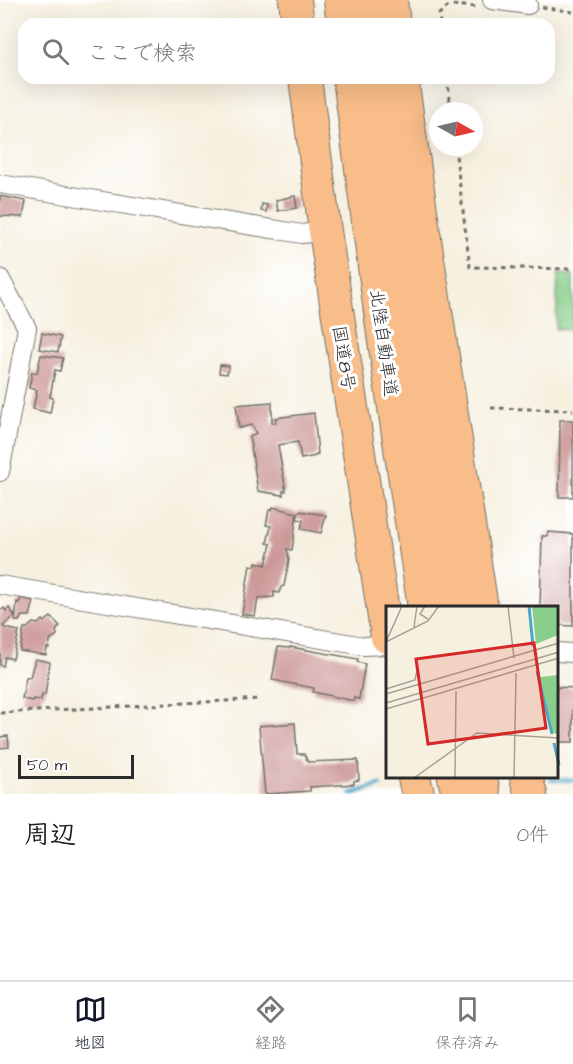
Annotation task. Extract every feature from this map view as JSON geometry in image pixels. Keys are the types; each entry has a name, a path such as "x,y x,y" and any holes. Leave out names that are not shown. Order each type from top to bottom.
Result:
{"highway":[{"path":"295,0 297,18"},
{"path":"340,0 342,18"},
{"path":"367,0 369,18"},
{"path":"391,0 393,18"},
{"name":"国道8号","path":"306,84 325,231 386,630"},
{"name":"北陸自動車道","path":"350,84 384,346 424,606"},
{"name":"北陸自動車道","path":"377,84 408,327 451,606"},
{"path":"403,84 482,606"},
{"path":"406,779 407,794"},
{"path":"414,779 418,794"},
{"path":"454,779 458,794"},
{"path":"481,779 484,794"},
{"path":"514,779 517,794"},
{"path":"527,779 531,794"}],"street":[{"path":"492,0 528,5 526,0"},
{"path":"0,184 302,234 325,231"},
{"path":"0,278 27,328 0,472"},
{"path":"0,585 364,646 386,645"},
{"path":"558,652 573,653"}],"path":[{"path":"448,84 450,102"},
{"path":"456,156 470,267 573,269"},
{"path":"491,408 573,410"},
{"path":"0,713 260,699"}],"green space":[{"path":"558,274 573,275 573,330 556,329"}],"building":[{"path":"0,196 26,201 23,217 0,216"},
{"path":"295,196 297,208 278,211 276,200"},
{"path":"262,204 267,205 266,212 261,211"},
{"path":"42,333 61,337 58,352 39,349"},
{"path":"41,355 63,358 60,371 55,370 50,397 53,398 50,413 33,409 37,390 29,388 32,372 37,373"},
{"path":"220,365 229,366 227,374 219,373"},
{"path":"272,402 272,423 276,423 275,418 314,413 318,454 316,456 301,459 298,442 278,445 286,491 283,491 283,495 258,491 250,441 250,437 256,433 252,425 239,428 236,405"},
{"path":"560,420 573,420 573,497 559,497"},
{"path":"273,507 297,513 292,550 287,549 289,560 284,586 281,587 279,593 274,592 274,597 258,598 255,616 242,614 250,565 255,566 256,562 266,565 271,544 267,543 271,526 266,525 269,510"},
{"path":"299,511 326,515 321,533 301,529 303,520 297,519"},
{"path":"548,532 573,534 573,626 558,625 558,606 540,606 542,536 547,536"},
{"path":"21,598 34,601 30,616 22,616 19,621 15,621 17,602 19,603"},
{"path":"4,608 6,611 9,608 15,616 3,626 19,631 13,659 5,657 3,666 0,665 0,611"},
{"path":"51,617 60,626 56,631 57,635 50,641 46,655 20,651 24,628 43,620 44,622"},
{"path":"278,647 358,659 357,662 365,664 359,699 354,698 354,701 313,692 314,688 272,680"},
{"path":"35,659 50,662 45,695 42,695 41,700 22,699 26,677 30,677"},
{"path":"558,687 573,688 573,742 558,742"},
{"path":"295,723 297,754 304,754 308,762 358,760 359,780 354,781 354,784 310,787 310,791 265,794 259,726"},
{"path":"8,736 9,747 0,748 0,737"}],"waterway":[{"path":"551,780 573,780"},
{"path":"351,794 380,785"}]}
